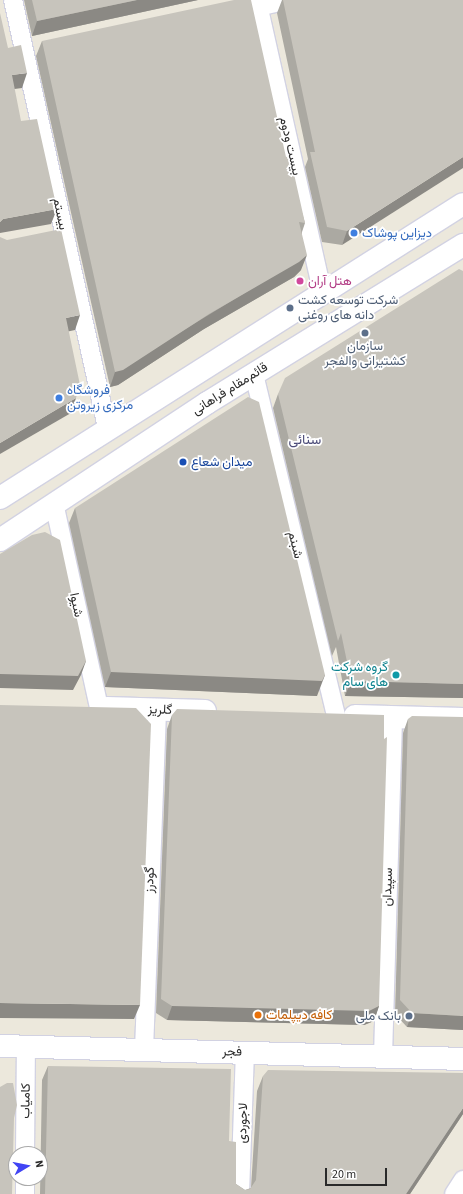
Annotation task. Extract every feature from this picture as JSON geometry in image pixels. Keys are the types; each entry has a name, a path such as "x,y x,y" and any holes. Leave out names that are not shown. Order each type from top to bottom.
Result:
{"main road":[{"path":"0,498 322,291 463,204"},
{"name":"قائم‌مقام فراهانی","path":"0,540 54,503 254,374 463,245"},
{"name":"گلریز","path":"76,707 227,712"},
{"path":"313,714 463,719"},
{"name":"فجر","path":"8,1049 144,1050 463,1058"}],"street":[{"name":"بیستم","path":"13,0 31,47 57,234 107,428"},
{"path":"251,2 288,0"},
{"name":"بیست ودوم","path":"251,2 322,291"},
{"name":"شبنم","path":"254,374 336,715"},
{"name":"شیوا","path":"54,503 99,708"},
{"name":"گودرز","path":"144,1050 157,710"},
{"name":"سپیدان","path":"383,1056 392,717"},
{"name":"کامیاب","path":"8,1049 24,1146"},
{"name":"لاجوردی","path":"240,1194 245,1053"},
{"path":"454,1194 463,1180"}],"building":[{"path":"32,0 137,0 37,21"},
{"path":"234,0 251,0 286,157 290,156 305,223 299,222 307,255 299,262 209,314 123,370 115,372 42,41"},
{"path":"283,0 463,0 463,157 347,231 327,227 310,152 315,152"},
{"path":"0,13 8,48 21,45 27,73 12,75 21,121 37,119 57,209 3,219 0,222"},
{"path":"61,229 80,315 66,318 80,385 76,398 0,443 0,237 7,240"},
{"path":"459,269 463,271 463,684 351,681 341,633 338,641 278,394 285,378"},
{"path":"248,397 259,402 325,675 322,681 111,672 75,508"},
{"path":"45,532 60,540 86,661 78,676 0,674 0,554 32,535"},
{"path":"0,705 136,708 151,724 140,1005 0,1003"},
{"path":"177,709 384,715 384,739 387,737 379,1006 369,1011 172,1006 161,999 172,715"},
{"path":"412,716 463,717 463,1016 412,1013 400,1000 408,719"},
{"path":"48,1066 231,1069 229,1141 236,1142 236,1184 245,1190 250,1189 256,1180 263,1076 268,1070 463,1073 463,1108 406,1194 45,1194 45,1186 48,1186 48,1146 46,1146"},
{"path":"7,1083 13,1083 17,1105 14,1118 13,1146 8,1146 8,1186 12,1186 12,1194 0,1194 0,1087"}],"place":[{"name":"دیزاین پوشاک","path":"354,233"},
{"name":"هتل آران","path":"300,281"},
{"name":"شرکت توسعه کشت دانه های روغنی","path":"290,308"},
{"name":"سازمان کشتیرانی والفجر","path":"365,333"},
{"name":"فروشگاه مرکزى زیروتن","path":"59,398"},
{"name":"میدان شعاع","path":"183,462"},
{"name":"گروه شرکت های سام","path":"396,675"},
{"name":"کافه دیپلمات","path":"258,1015"},
{"name":"بانک ملی","path":"409,1016"}],"district":[{"name":"سنائی","path":"305,440"}]}
